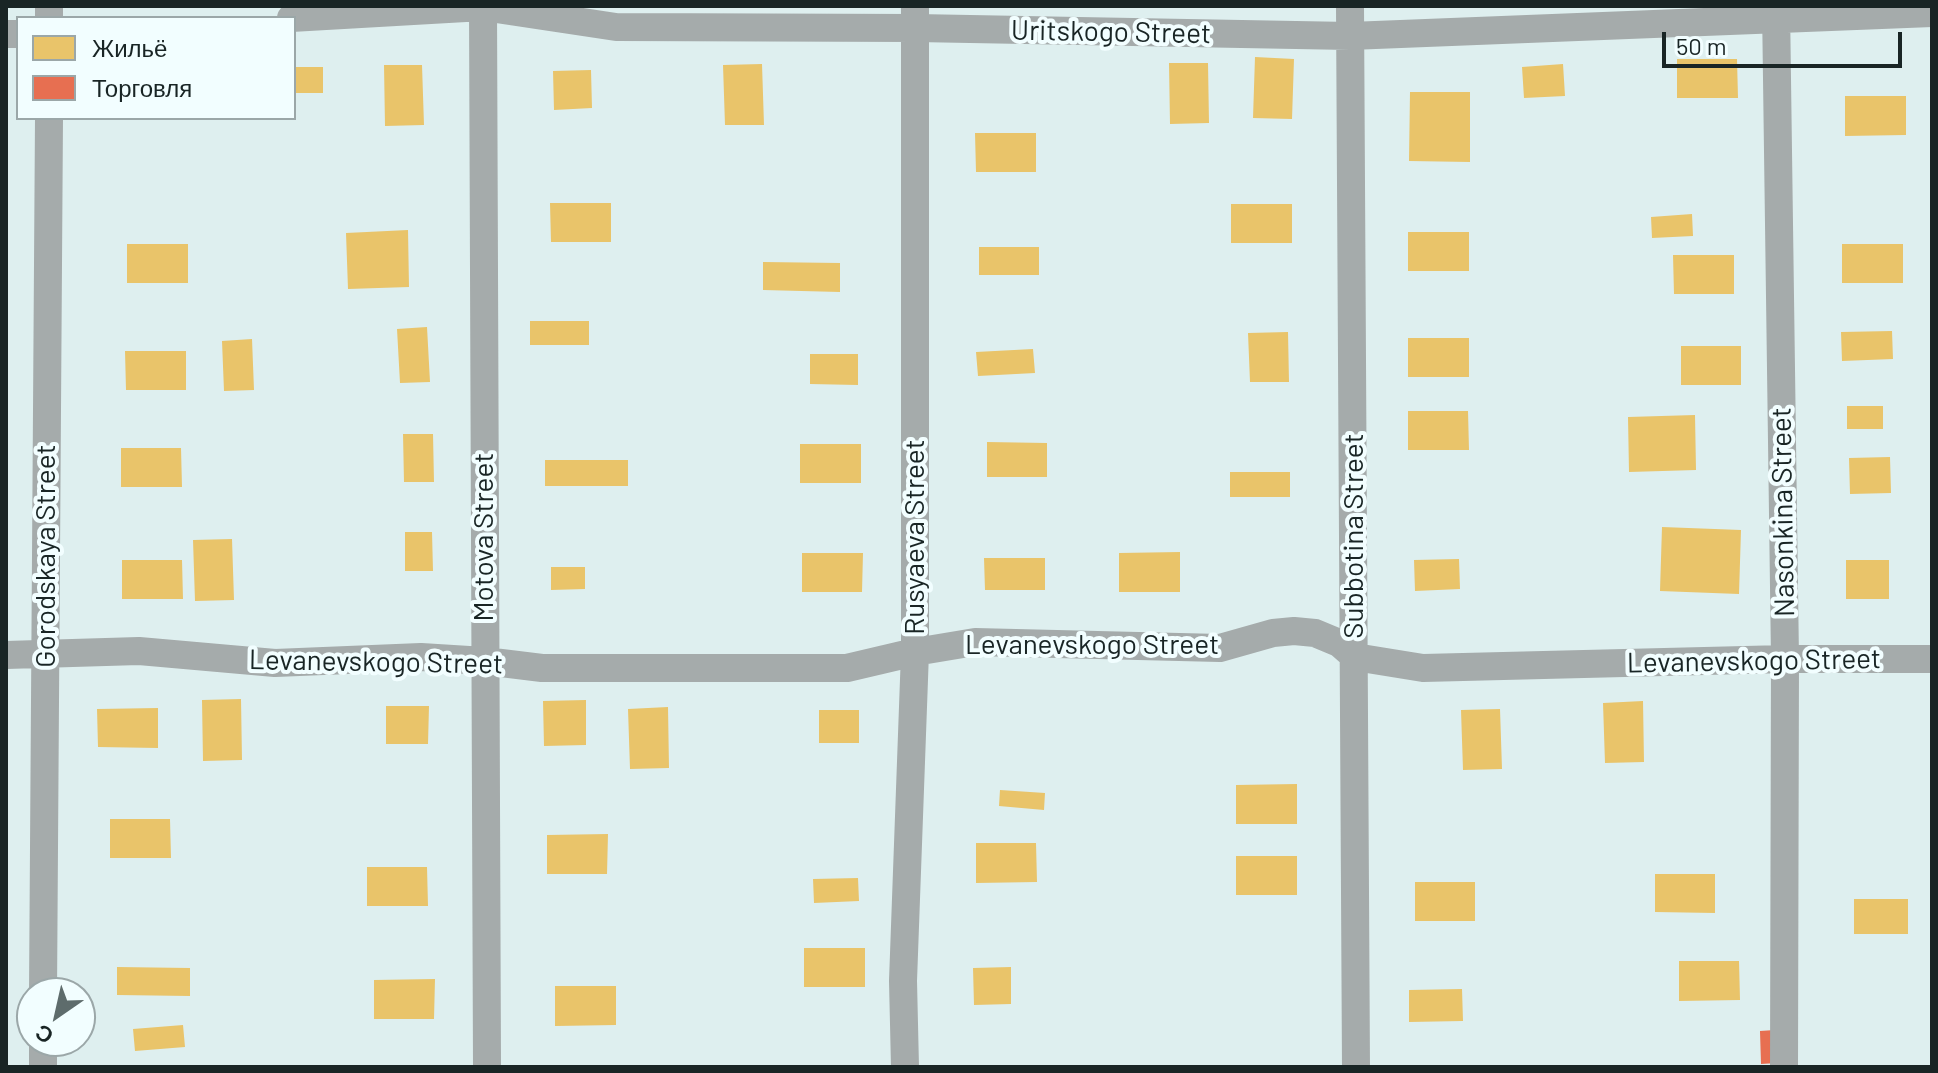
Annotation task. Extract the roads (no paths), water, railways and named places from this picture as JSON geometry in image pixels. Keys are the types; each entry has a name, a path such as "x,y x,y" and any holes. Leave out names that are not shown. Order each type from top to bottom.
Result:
{"street":[{"name":"Subbotina Street","path":"1350,6 1356,1067"},
{"name":"Uritskogo Street","path":"296,18 483,7 616,27 915,17 1350,36 1776,12 1932,13"},
{"name":"Motova Street","path":"483,7 487,1067"},
{"name":"Nasonkina Street","path":"1776,12 1785,659 1784,1067"},
{"name":"Rusyaeva Street","path":"905,1067 903,981 915,652 915,17"},
{"name":"Gorodskaya Street","path":"43,977 49,120"},
{"name":"Levanevskogo Street","path":"6,655 139,651 275,663 421,657 542,668 847,668 975,642 1220,648 1273,633 1294,631 1315,633 1339,643 1355,657 1423,668 1785,659 1932,659"}]}
